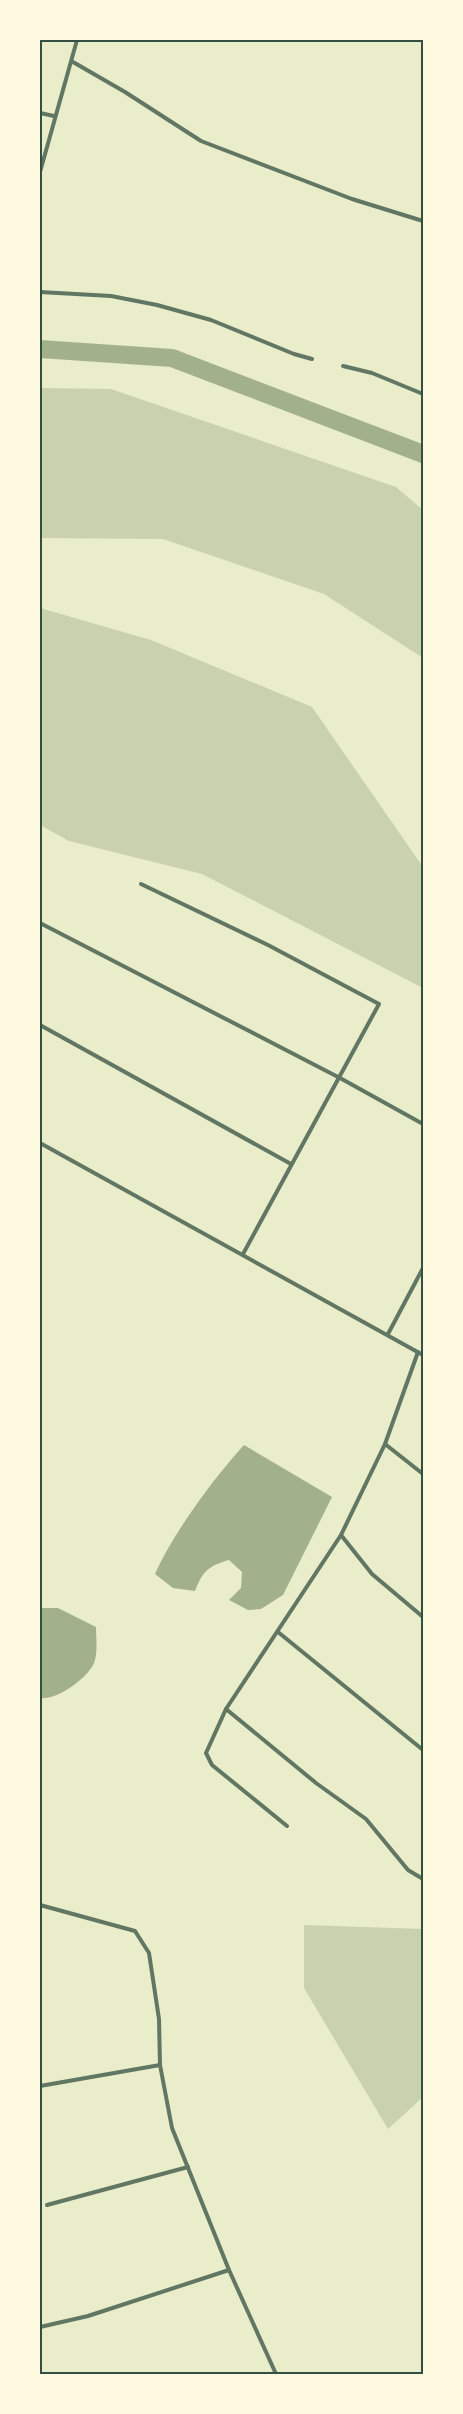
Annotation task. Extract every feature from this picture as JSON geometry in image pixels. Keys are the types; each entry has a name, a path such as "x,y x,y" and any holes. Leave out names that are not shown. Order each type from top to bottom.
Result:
{"street":[{"path":"40,172 54,116 73,62 78,40"},
{"path":"73,62 125,92 201,141 352,199 423,221"},
{"path":"40,113 54,116"},
{"path":"40,292 111,296 157,305 211,320 294,354 312,358"},
{"path":"343,366 372,372 423,394"},
{"path":"141,884 268,945 379,1004 243,1254"},
{"path":"40,923 340,1078 423,1124"},
{"path":"40,1025 291,1164"},
{"path":"40,1143 423,1355"},
{"path":"388,1334 423,1268"},
{"path":"287,1826 212,1765 206,1753 226,1709 341,1536 384,1444 418,1352"},
{"path":"384,1444 423,1474"},
{"path":"341,1536 372,1574 423,1617"},
{"path":"278,1632 423,1750"},
{"path":"226,1709 316,1783 366,1819 408,1870 423,1879"},
{"path":"40,1905 134,1932 149,1953 159,2019 160,2065 172,2128 229,2270 276,2374"},
{"path":"40,2086 160,2065"},
{"path":"47,2205 188,2166"},
{"path":"40,2328 88,2316 229,2270"}],"shaded area":[{"path":"40,388 111,389 396,487 423,510 423,658 324,594 163,539 40,538"},
{"path":"40,608 151,640 312,707 423,867 423,988 202,874 69,841 40,825"},
{"path":"244,1445 332,1497 283,1595 261,1609 248,1610 229,1600 241,1588 242,1572 229,1560 207,1570 195,1591 173,1588 155,1574 195,1506"},
{"path":"40,1608 58,1608 96,1627 96,1655 91,1669 71,1687 47,1698 40,1698"},
{"path":"304,1925 423,1929 423,2097 388,2129 304,1988"}],"waterway":[{"path":"40,349 172,358 423,454"}]}
